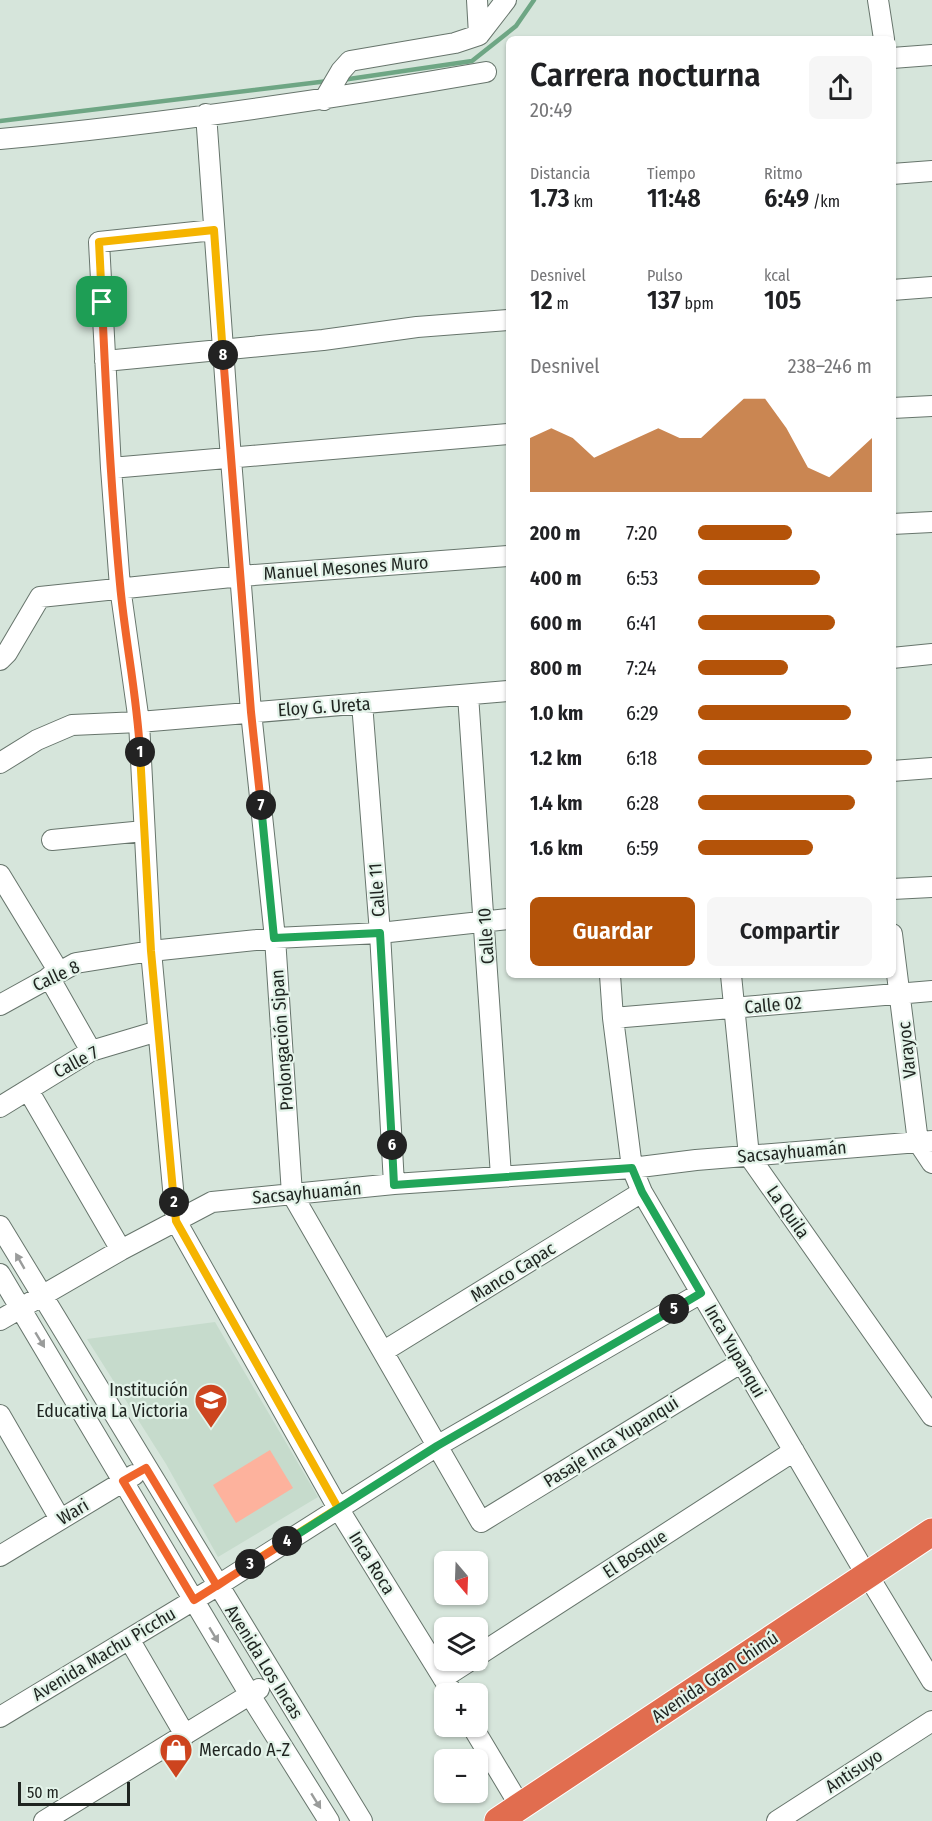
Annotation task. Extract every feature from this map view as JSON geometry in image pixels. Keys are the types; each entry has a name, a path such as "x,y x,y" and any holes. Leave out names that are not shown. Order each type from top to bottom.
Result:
{"highway":[{"name":"Avenida Gran Chimú","path":"871,1582 932,1532"},
{"name":"Avenida Gran Chimú","path":"515,1816 871,1582 932,1549"}],"street":[{"path":"477,0 479,35"},
{"path":"324,100 341,71 350,62 455,43 479,35 506,0"},
{"path":"878,0 884,36"},
{"path":"896,58 932,55"},
{"path":"0,139 84,131 324,100 486,72"},
{"name":"Prolongación Sipan","path":"206,114 251,712 274,938 292,1194 481,1522"},
{"path":"896,174 932,171"},
{"name":"Inca Roca","path":"214,230 99,242 120,587 139,722 151,951 176,1221 338,1508 446,1683"},
{"path":"896,290 932,287"},
{"path":"105,361 323,340 417,327 506,320"},
{"path":"896,408 932,406"},
{"path":"111,468 506,434"},
{"path":"896,524 932,522"},
{"name":"Manuel Mesones Muro","path":"0,660 7,653 40,597 241,576 506,556"},
{"path":"896,658 932,654"},
{"name":"Eloy G. Ureta","path":"0,763 37,740 72,726 506,691"},
{"name":"Calle 10","path":"468,696 501,1176"},
{"name":"Calle 11","path":"362,704 380,933 394,1185"},
{"path":"896,771 932,768"},
{"path":"52,840 144,831"},
{"path":"0,874 54,974 91,1051"},
{"path":"896,889 932,887"},
{"name":"Calle 8","path":"0,1005 76,963 151,951 274,938 380,933 506,919"},
{"name":"Varayoc","path":"896,960 925,1141 932,1163"},
{"name":"Inca Yupanqui","path":"610,978 632,1168 642,1192 932,1682"},
{"name":"La Quila","path":"731,978 748,1156 932,1416"},
{"name":"Calle 02","path":"613,1018 932,991"},
{"name":"Calle 7","path":"0,1107 91,1051 158,1030"},
{"path":"28,1090 121,1250"},
{"name":"Sacsayhuamán","path":"0,1320 121,1250 212,1202 501,1176 632,1168 925,1141"},
{"name":"Manco Capac","path":"384,1351 642,1192"},
{"name":"Avenida Los Incas","path":"0,1226 362,1821"},
{"path":"3,1286 41,1295"},
{"name":"Avenida Los Incas","path":"3,1286 20,1307 250,1695 329,1821"},
{"name":"Avenida Machu Picchu","path":"0,1717 217,1586 437,1446 701,1293"},
{"name":"Pasaje Inca Yupanqui","path":"481,1522 742,1362"},
{"path":"3,1427 60,1519"},
{"name":"El Bosque","path":"488,1649 794,1451"},
{"name":"Wari","path":"0,1556 146,1468"},
{"path":"129,1639 185,1735"},
{"path":"451,1683 461,1671"},
{"path":"44,1821 275,1680"},
{"name":"Antisuyo","path":"777,1821 932,1721"},
{"path":"477,1737 515,1816"}],"shaded area":[{"name":"Institución Educativa La Victoria","path":"215,1322 318,1497 218,1557 166,1464 87,1339"},
{"path":"270,1450 293,1488 236,1523 213,1485"}],"waterway":[{"path":"342,80 472,61 516,26 534,0"},
{"path":"0,121 328,81"}],"place":[{"name":"Institución Educativa La Victoria","path":"211,1429"},
{"name":"Mercado A-Z","path":"176,1779"}],"route":[{"path":"102,302 99,242 214,230 251,712 274,938 380,933 394,1185 632,1168 642,1192 701,1293 437,1446 338,1508 278,1547 217,1586 194,1600 123,1481 146,1468 217,1586 338,1508 176,1221 151,951 139,722 120,587 102,302"}]}
